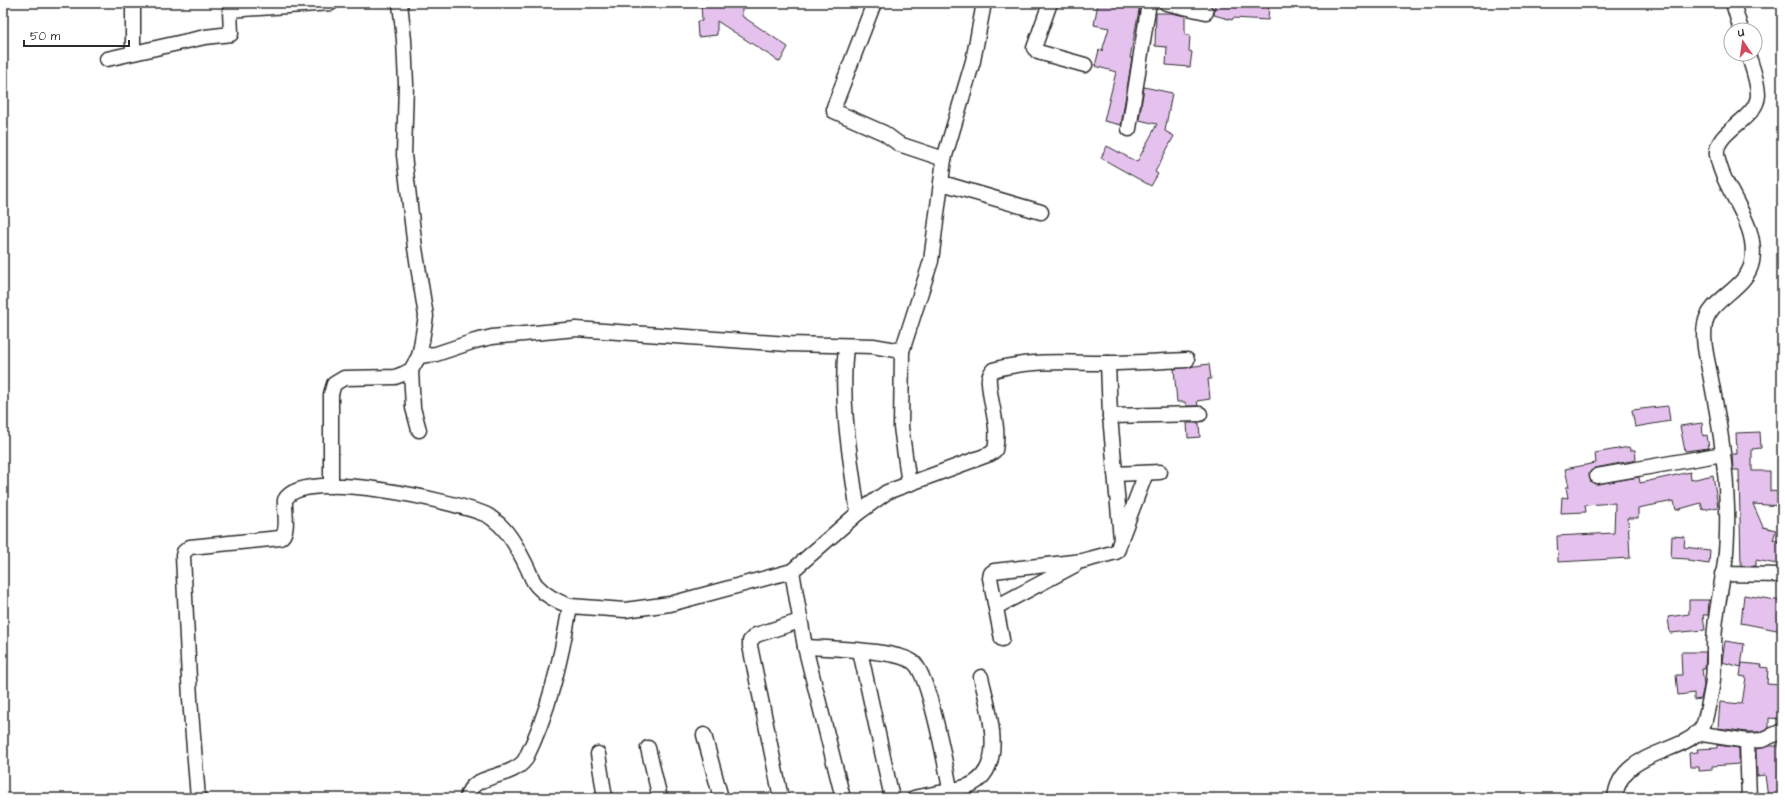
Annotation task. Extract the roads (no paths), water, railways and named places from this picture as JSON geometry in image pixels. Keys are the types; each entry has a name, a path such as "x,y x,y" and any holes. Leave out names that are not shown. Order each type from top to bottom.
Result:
{"street":[{"path":"133,3 133,52"},
{"path":"107,58 205,37 231,34 230,10 331,3"},
{"path":"400,3 404,40 406,84 404,155 414,241 426,316 419,356 411,370 413,408 419,430"},
{"path":"874,3 834,107 834,111 884,133 899,144 944,159"},
{"path":"909,484 901,427 902,351 931,261 944,159 973,61 984,3"},
{"path":"1050,3 1034,48 1038,52 1085,65"},
{"path":"1129,129 1149,3"},
{"path":"1166,3 1191,5 1206,12"},
{"path":"1732,3 1738,22"},
{"path":"1615,798 1619,780 1629,769 1643,760 1683,742 1703,727 1711,694 1714,677 1714,629 1725,560 1726,515 1723,454 1704,343 1705,323 1710,312 1739,285 1752,263 1752,243 1748,226 1730,189 1717,154 1721,140 1750,112 1756,104 1758,96 1757,87 1750,62"},
{"path":"942,183 1041,212"},
{"path":"419,356 436,354 492,337 576,329 725,340 873,346 902,351"},
{"path":"846,346 844,363 844,412 858,513"},
{"path":"198,798 190,699 184,552 190,547 280,538 284,536 286,530 284,510 287,496 307,487 363,486 466,508 489,516 503,528 516,547 536,585 555,601 570,606 625,610 670,604 792,571 858,513 887,492 936,475 995,450 997,438 995,414 988,381 993,370 1029,362 1073,361 1108,363 1187,360"},
{"path":"1108,363 1110,416 1120,539"},
{"path":"331,486 331,394 334,384 344,378 395,377 411,370"},
{"path":"1110,416 1200,414"},
{"path":"1597,476 1723,454"},
{"path":"1002,639 990,578 991,573 994,571 1082,561 1117,551 1120,539 1153,472 1115,474"},
{"path":"996,607 1082,561"},
{"path":"792,571 805,647 843,798"},
{"path":"1722,574 1782,575"},
{"path":"467,798 468,790 479,781 520,768 525,760 546,711 563,646 570,606"},
{"path":"781,798 750,641 756,635 800,621"},
{"path":"805,647 860,651 904,657 914,662 934,714 950,790"},
{"path":"860,651 892,798"},
{"path":"914,798 968,785 982,775 988,766 993,750 990,718 981,677"},
{"path":"1696,733 1748,741 1762,740 1782,731"},
{"path":"704,735 721,798"},
{"path":"1748,741 1749,798"},
{"path":"648,748 660,798"},
{"path":"598,754 605,798"}]}
